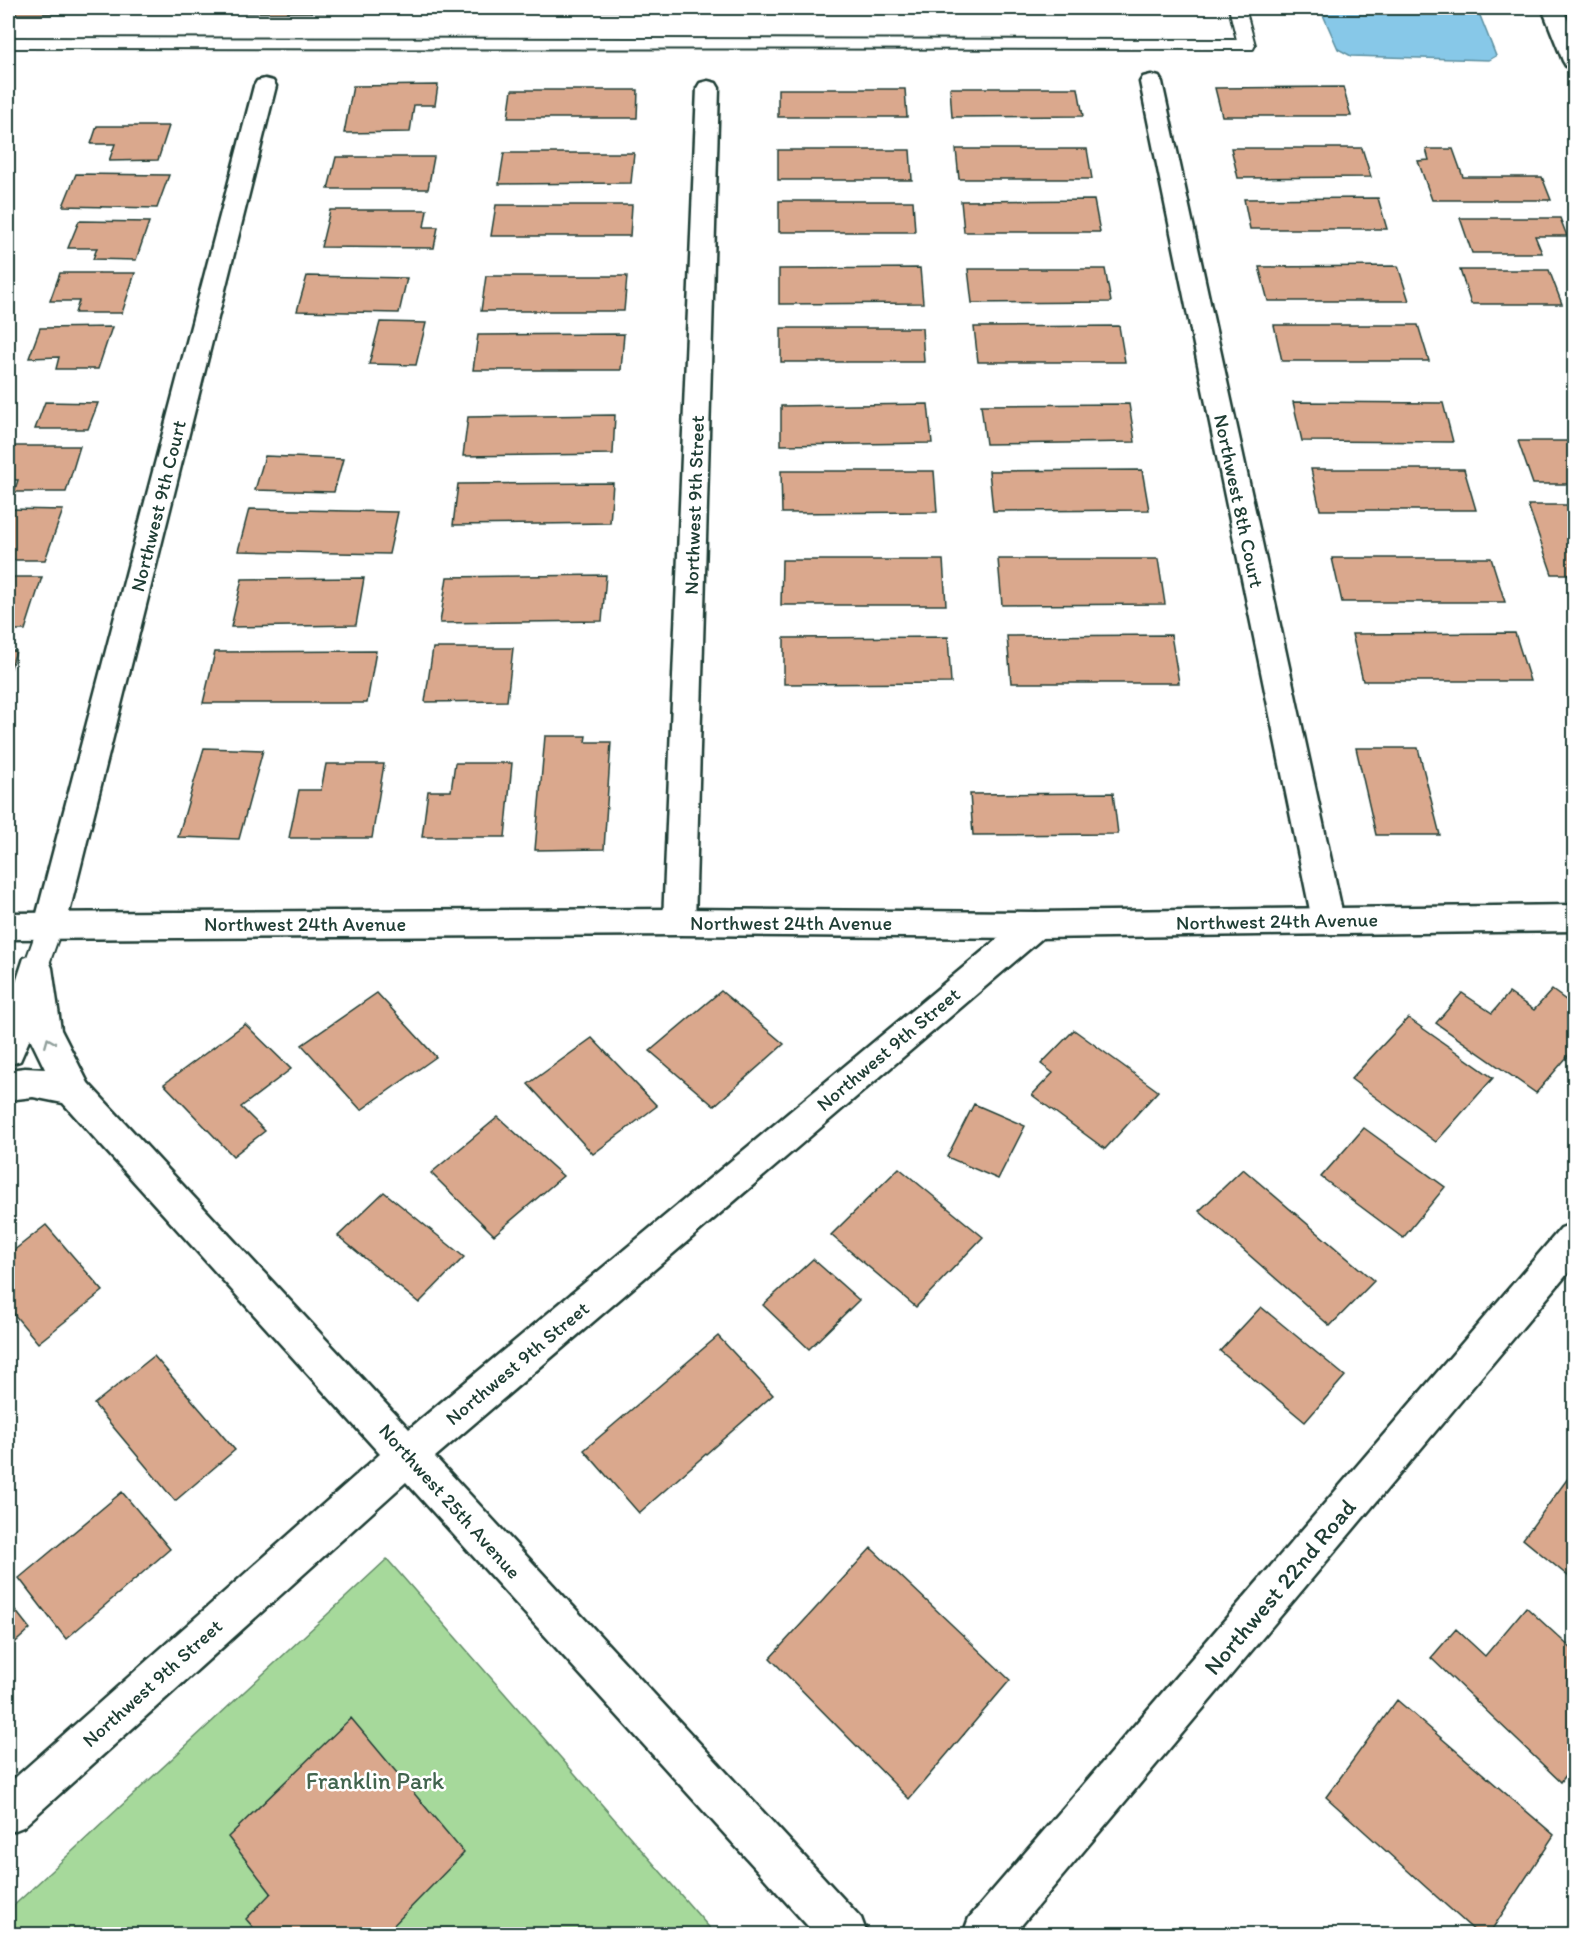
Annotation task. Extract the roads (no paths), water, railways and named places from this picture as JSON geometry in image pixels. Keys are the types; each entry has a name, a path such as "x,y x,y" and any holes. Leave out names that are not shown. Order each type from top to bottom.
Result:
{"street":[{"path":"1552,8 1575,61"},
{"name":"Northwest 8th Court","path":"1150,82 1328,920"},
{"name":"Northwest 9th Court","path":"50,925 265,86"},
{"name":"Northwest 9th Street","path":"679,922 708,88"},
{"name":"Northwest 24th Avenue","path":"8,926 679,922 1036,925 1575,918"},
{"name":"Northwest 9th Street","path":"8,1812 408,1455 1036,925"},
{"path":"8,1052 36,968"},
{"path":"36,968 40,1012 52,1050 43,1087"},
{"name":"Northwest 25th Avenue","path":"43,1087 408,1455 845,1935"},
{"name":"Northwest 22nd Road","path":"985,1935 1575,1240"}],"lane":[{"path":"8,43 1247,45 1237,8"},
{"path":"36,968 50,925"}],"water":[{"path":"1320,8 1477,8 1496,56 1489,60 1351,56 1338,49"}],"park label":[{"name":"Franklin Park","path":"375,1781"}]}
